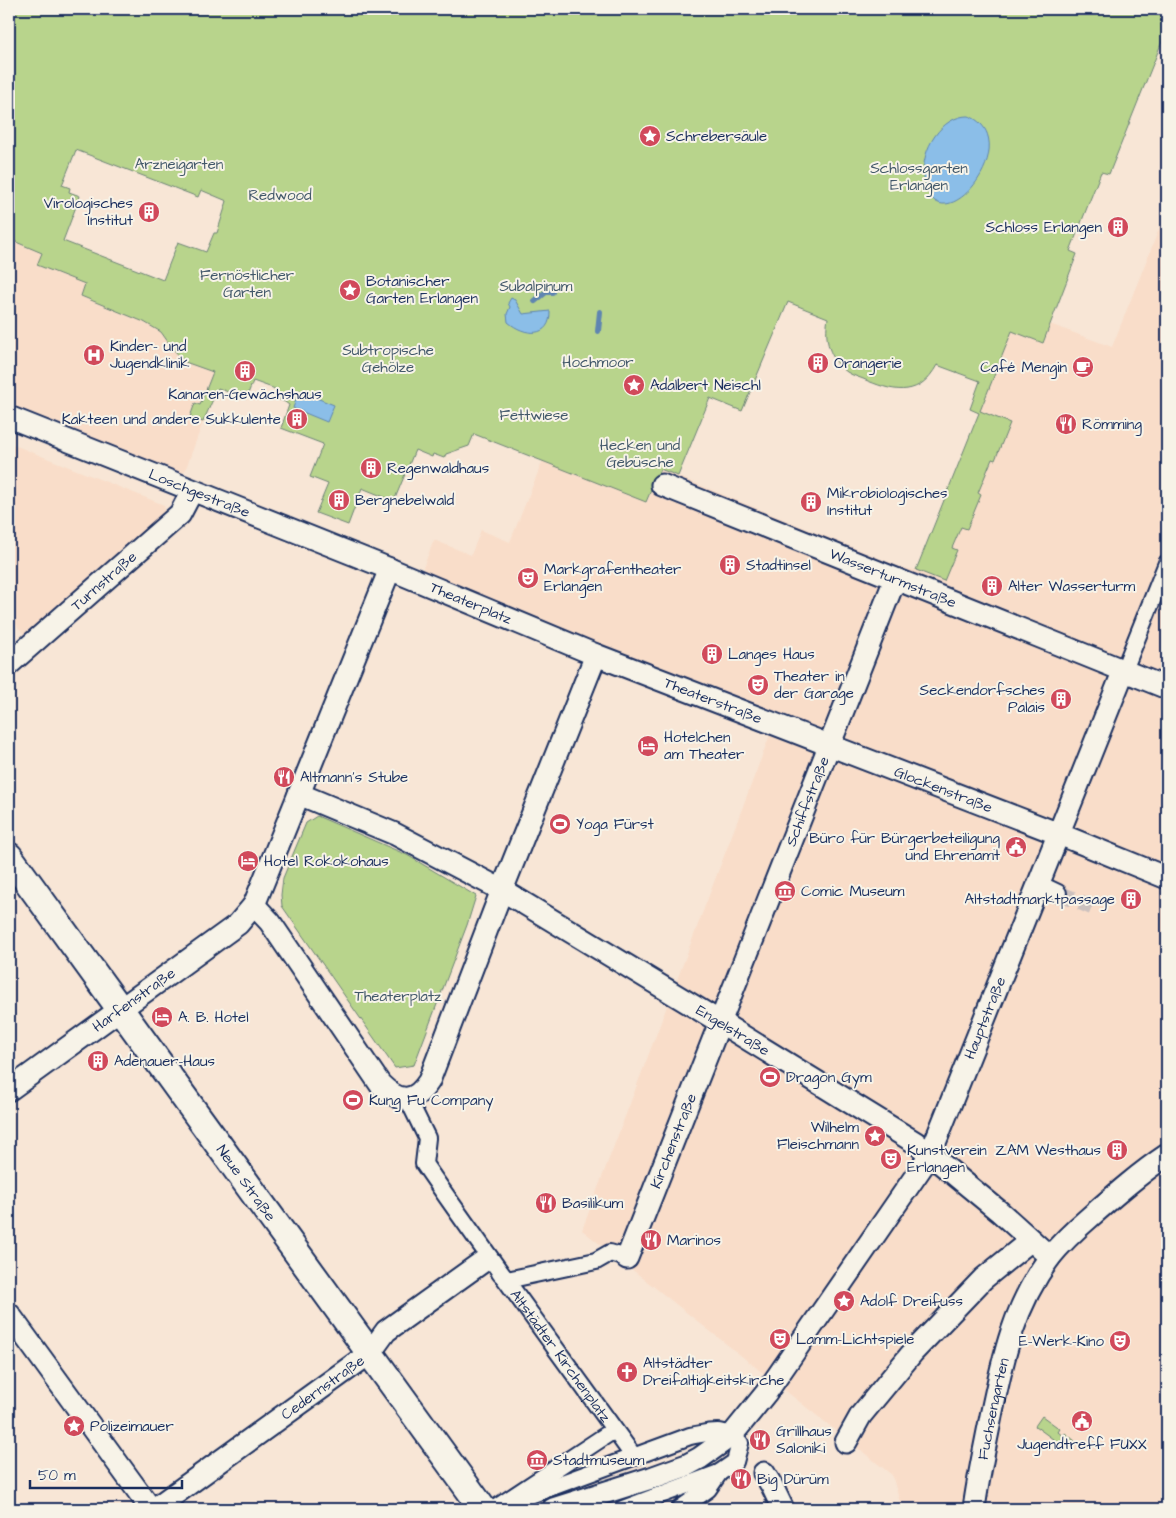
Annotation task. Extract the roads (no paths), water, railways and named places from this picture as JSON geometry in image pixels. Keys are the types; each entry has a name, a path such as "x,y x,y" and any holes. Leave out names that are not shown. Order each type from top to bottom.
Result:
{"street":[{"name":"Loschgestraße","path":"9,417 390,569"},
{"name":"Wasserturmstraße","path":"662,485 1167,688"},
{"name":"Turnstraße","path":"9,664 180,514 192,491"},
{"name":"Hauptstraße","path":"553,1509 687,1465 732,1435 766,1394 930,1155 1167,563"},
{"name":"Theaterplatz","path":"390,569 596,655"},
{"path":"390,569 254,905 270,922 380,1084 395,1096 408,1098 420,1093 429,1081 502,890 596,655"},
{"name":"Schiffstraße","path":"720,1022 895,579"},
{"name":"Theaterstraße","path":"596,655 830,744"},
{"name":"Glockenstraße","path":"830,744 1167,878"},
{"path":"299,794 395,834 502,890"},
{"name":"Neue Straße","path":"9,856 370,1353 502,1505"},
{"path":"1039,884 1058,893"},
{"name":"Engelstraße","path":"502,890 916,1143 1000,1212 1050,1258"},
{"name":"Harfenstraße","path":"9,1090 238,924 254,905"},
{"name":"Kirchenstraße","path":"627,1258 720,1022"},
{"name":"Altstädter Kirchenplatz","path":"408,1098 427,1138 424,1164 483,1250 507,1280 634,1457"},
{"name":"Fuchsengarten","path":"974,1509 982,1457 1007,1344 1026,1296 1064,1240 1115,1194 1167,1155"},
{"path":"846,1442 861,1415 913,1352 983,1279 1031,1240"},
{"name":"Altstädter Kirchenplatz","path":"507,1280 596,1261 610,1253 627,1258"},
{"name":"Altstädter Kirchenplatz","path":"485,1260 507,1280"},
{"name":"Cedernstraße","path":"152,1509 370,1353 386,1331 485,1260"},
{"path":"9,1314 152,1509"},
{"path":"502,1505 614,1430"},
{"path":"502,1505 690,1436 720,1431 732,1435 740,1443 735,1462 719,1473 623,1509"},
{"path":"680,1509 708,1489 719,1473"},
{"path":"764,1473 782,1509"}],"water":[{"path":"969,116 985,129 989,147 984,167 974,185 959,199 944,204 932,198 924,177 926,156 929,146 942,128 950,121 959,117"},
{"path":"511,298 515,300 523,314 550,311 546,326 535,332 514,327 508,322 507,314 510,307 508,303"},
{"path":"299,391 334,405 327,422 293,408"}],"waterway":[{"path":"535,301 546,292 552,292"},
{"path":"598,331 600,312"}],"tunnel":[{"path":"1058,893 1092,907"}],"place":[{"name":"Schrebersäule","path":"650,136"},
{"name":"Virologisches Institut","path":"149,212"},
{"name":"Schloss Erlangen","path":"1118,227"},
{"name":"Botanischer Garten Erlangen","path":"350,290"},
{"name":"Kinder- und Jugendklinik","path":"94,355"},
{"name":"Orangerie","path":"818,363"},
{"name":"Café Mengin","path":"1083,367"},
{"name":"Kanaren-Gewächshaus","path":"245,371"},
{"name":"Adalbert Neischl","path":"634,385"},
{"name":"Kakteen und andere Sukkulente","path":"297,419"},
{"name":"Römming","path":"1066,424"},
{"name":"Regenwaldhaus","path":"371,468"},
{"name":"Bergnebelwald","path":"339,500"},
{"name":"Mikrobiologisches Institut","path":"811,502"},
{"name":"Stadtinsel","path":"730,565"},
{"name":"Markgrafentheater Erlangen","path":"528,578"},
{"name":"Alter Wasserturm","path":"992,586"},
{"name":"Langes Haus","path":"712,654"},
{"name":"Theater in der Garage","path":"758,685"},
{"name":"Seckendorfsches Palais","path":"1061,699"},
{"name":"Hotelchen am Theater","path":"648,746"},
{"name":"Altmann's Stube","path":"284,777"},
{"name":"Yoga Fürst","path":"560,824"},
{"name":"Büro für Bürgerbeteiligung und Ehrenamt","path":"1016,847"},
{"name":"Hotel Rokokohaus","path":"248,861"},
{"name":"Comic Museum","path":"785,891"},
{"name":"Altstadtmarktpassage","path":"1131,899"},
{"name":"A. B. Hotel","path":"162,1017"},
{"name":"Adenauer-Haus","path":"98,1061"},
{"name":"Dragon Gym","path":"770,1077"},
{"name":"Kung Fu Company","path":"353,1100"},
{"name":"Wilhelm Fleischmann","path":"875,1136"},
{"name":"ZAM Westhaus","path":"1117,1150"},
{"name":"Kunstverein Erlangen","path":"891,1159"},
{"name":"Basilikum","path":"546,1203"},
{"name":"Marinos","path":"651,1240"},
{"name":"Adolf Dreifuss","path":"844,1301"},
{"name":"Lamm-Lichtspiele","path":"780,1339"},
{"name":"E-Werk-Kino","path":"1120,1341"},
{"name":"Altstädter Dreifaltigkeitskirche","path":"627,1372"},
{"name":"Jugendtreff FUXX","path":"1082,1421"},
{"name":"Polizeimauer","path":"74,1426"},
{"name":"Grillhaus Saloniki","path":"760,1440"},
{"name":"Stadtmuseum","path":"537,1460"},
{"name":"Big Dürüm","path":"741,1479"}],"park label":[{"name":"Arzneigarten","path":"179,164"},
{"name":"Schlossgarten Erlangen","path":"919,176"},
{"name":"Redwood","path":"280,195"},
{"name":"Fernöstlicher Garten","path":"247,284"},
{"name":"Subalpinum","path":"536,286"},
{"name":"Subtropische Gehölze","path":"388,358"},
{"name":"Hochmoor","path":"598,362"},
{"name":"Fettwiese","path":"534,415"},
{"name":"Hecken und Gebüsche","path":"640,454"}]}
